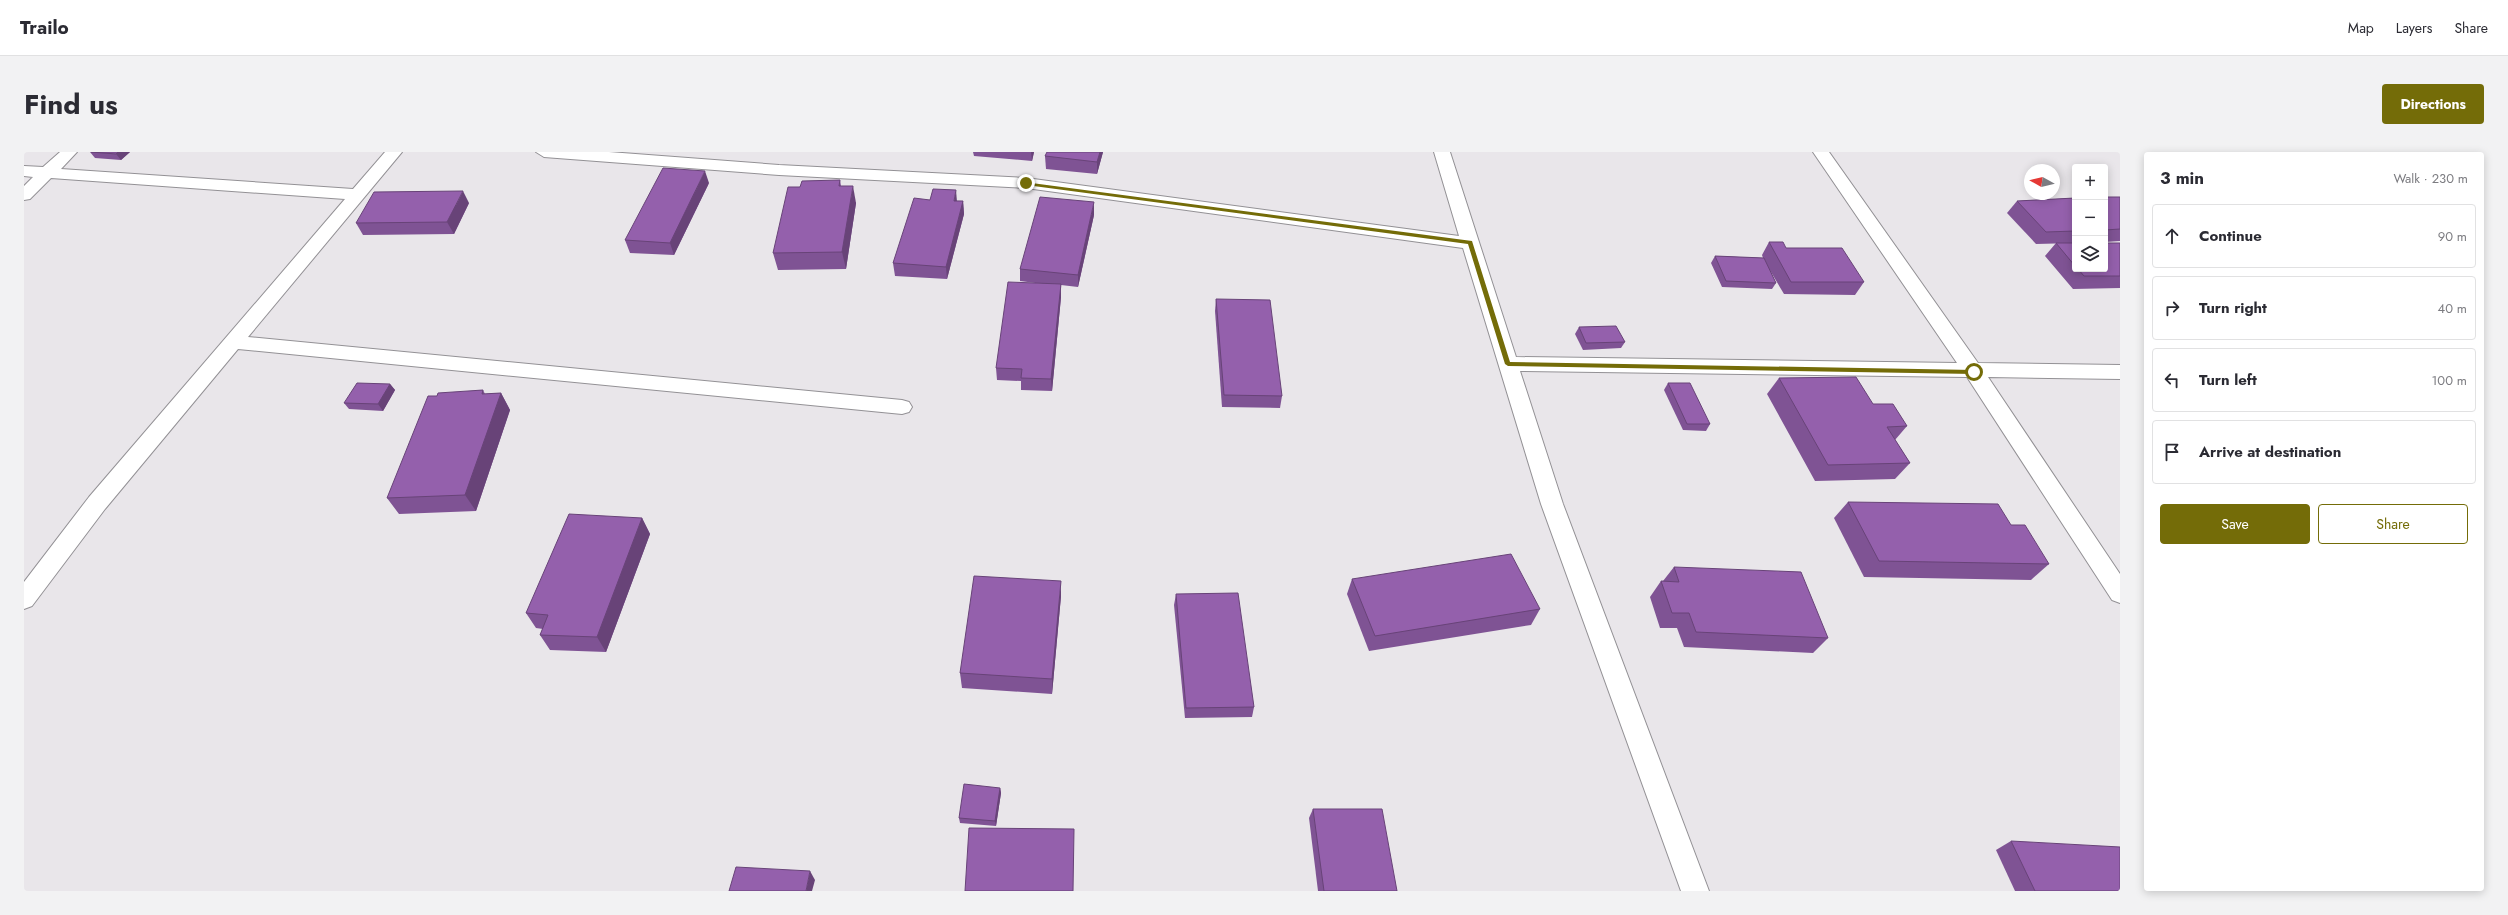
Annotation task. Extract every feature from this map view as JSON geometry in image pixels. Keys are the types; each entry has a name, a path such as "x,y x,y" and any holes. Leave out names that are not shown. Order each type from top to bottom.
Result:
{"street":[{"path":"24,195 68,152"},
{"path":"24,599 97,503 394,152"},
{"path":"544,152 780,170 1026,183 1470,242"},
{"path":"1442,152 1552,504 1695,891"},
{"path":"1821,152 1974,372 2120,593"},
{"path":"24,171 359,195"},
{"path":"232,342 902,407"},
{"path":"1508,364 1974,372 2120,372"}],"building":[{"path":"91,152 118,152 116,154"},
{"path":"1047,152 1100,152 1097,162 1045,156"},
{"path":"663,168 705,171 670,243 625,240"},
{"path":"840,180 839,186 853,186 842,252 773,253 788,187 800,187 802,181"},
{"path":"933,189 956,190 954,201 963,201 946,267 893,263 914,198 930,200"},
{"path":"463,191 447,222 356,223 374,192"},
{"path":"1040,197 1094,202 1078,275 1020,269"},
{"path":"2108,197 2120,197 2120,229 2108,230"},
{"path":"2072,198 2072,231 2046,232 2017,201 2060,200 2060,199"},
{"path":"1769,242 1783,242 1786,248 1842,248 1864,282 1791,282"},
{"path":"2056,243 2072,243 2072,262"},
{"path":"2108,243 2120,243 2120,276 2084,276 2081,272 2108,272"},
{"path":"1715,256 1764,258 1776,283 1726,281"},
{"path":"1008,282 1061,284 1051,379 1021,378 1022,369 996,368"},
{"path":"1216,299 1270,300 1282,396 1224,395"},
{"path":"1616,326 1625,342 1586,343 1579,327"},
{"path":"1856,377 1873,404 1893,404 1907,426 1887,427 1910,463 1828,465 1779,378"},
{"path":"357,383 390,384 378,404 344,403"},
{"path":"1668,383 1690,383 1710,424 1687,424"},
{"path":"483,390 482,394 501,393 465,495 387,498 428,396 437,396 438,393"},
{"path":"1848,502 1998,504 2011,525 2025,525 2049,564 1879,561"},
{"path":"569,514 642,518 597,637 540,635 548,615 526,613"},
{"path":"1511,554 1540,609 1375,636 1352,579"},
{"path":"1674,567 1801,572 1828,638 1696,632 1689,613 1672,613 1661,581 1679,582"},
{"path":"974,576 1061,581 1052,679 960,673"},
{"path":"1238,593 1254,707 1186,708 1176,594"},
{"path":"964,784 1000,788 995,821 959,818"},
{"path":"1313,809 1382,809 1397,891 1324,891"},
{"path":"969,828 1074,829 1073,891 965,891"},
{"path":"2011,841 2120,847 2120,891 2035,891"},
{"path":"736,867 810,871 806,891 729,891"}],"route":[{"path":"1026,183 1470,242 1508,364 1974,372"}]}
